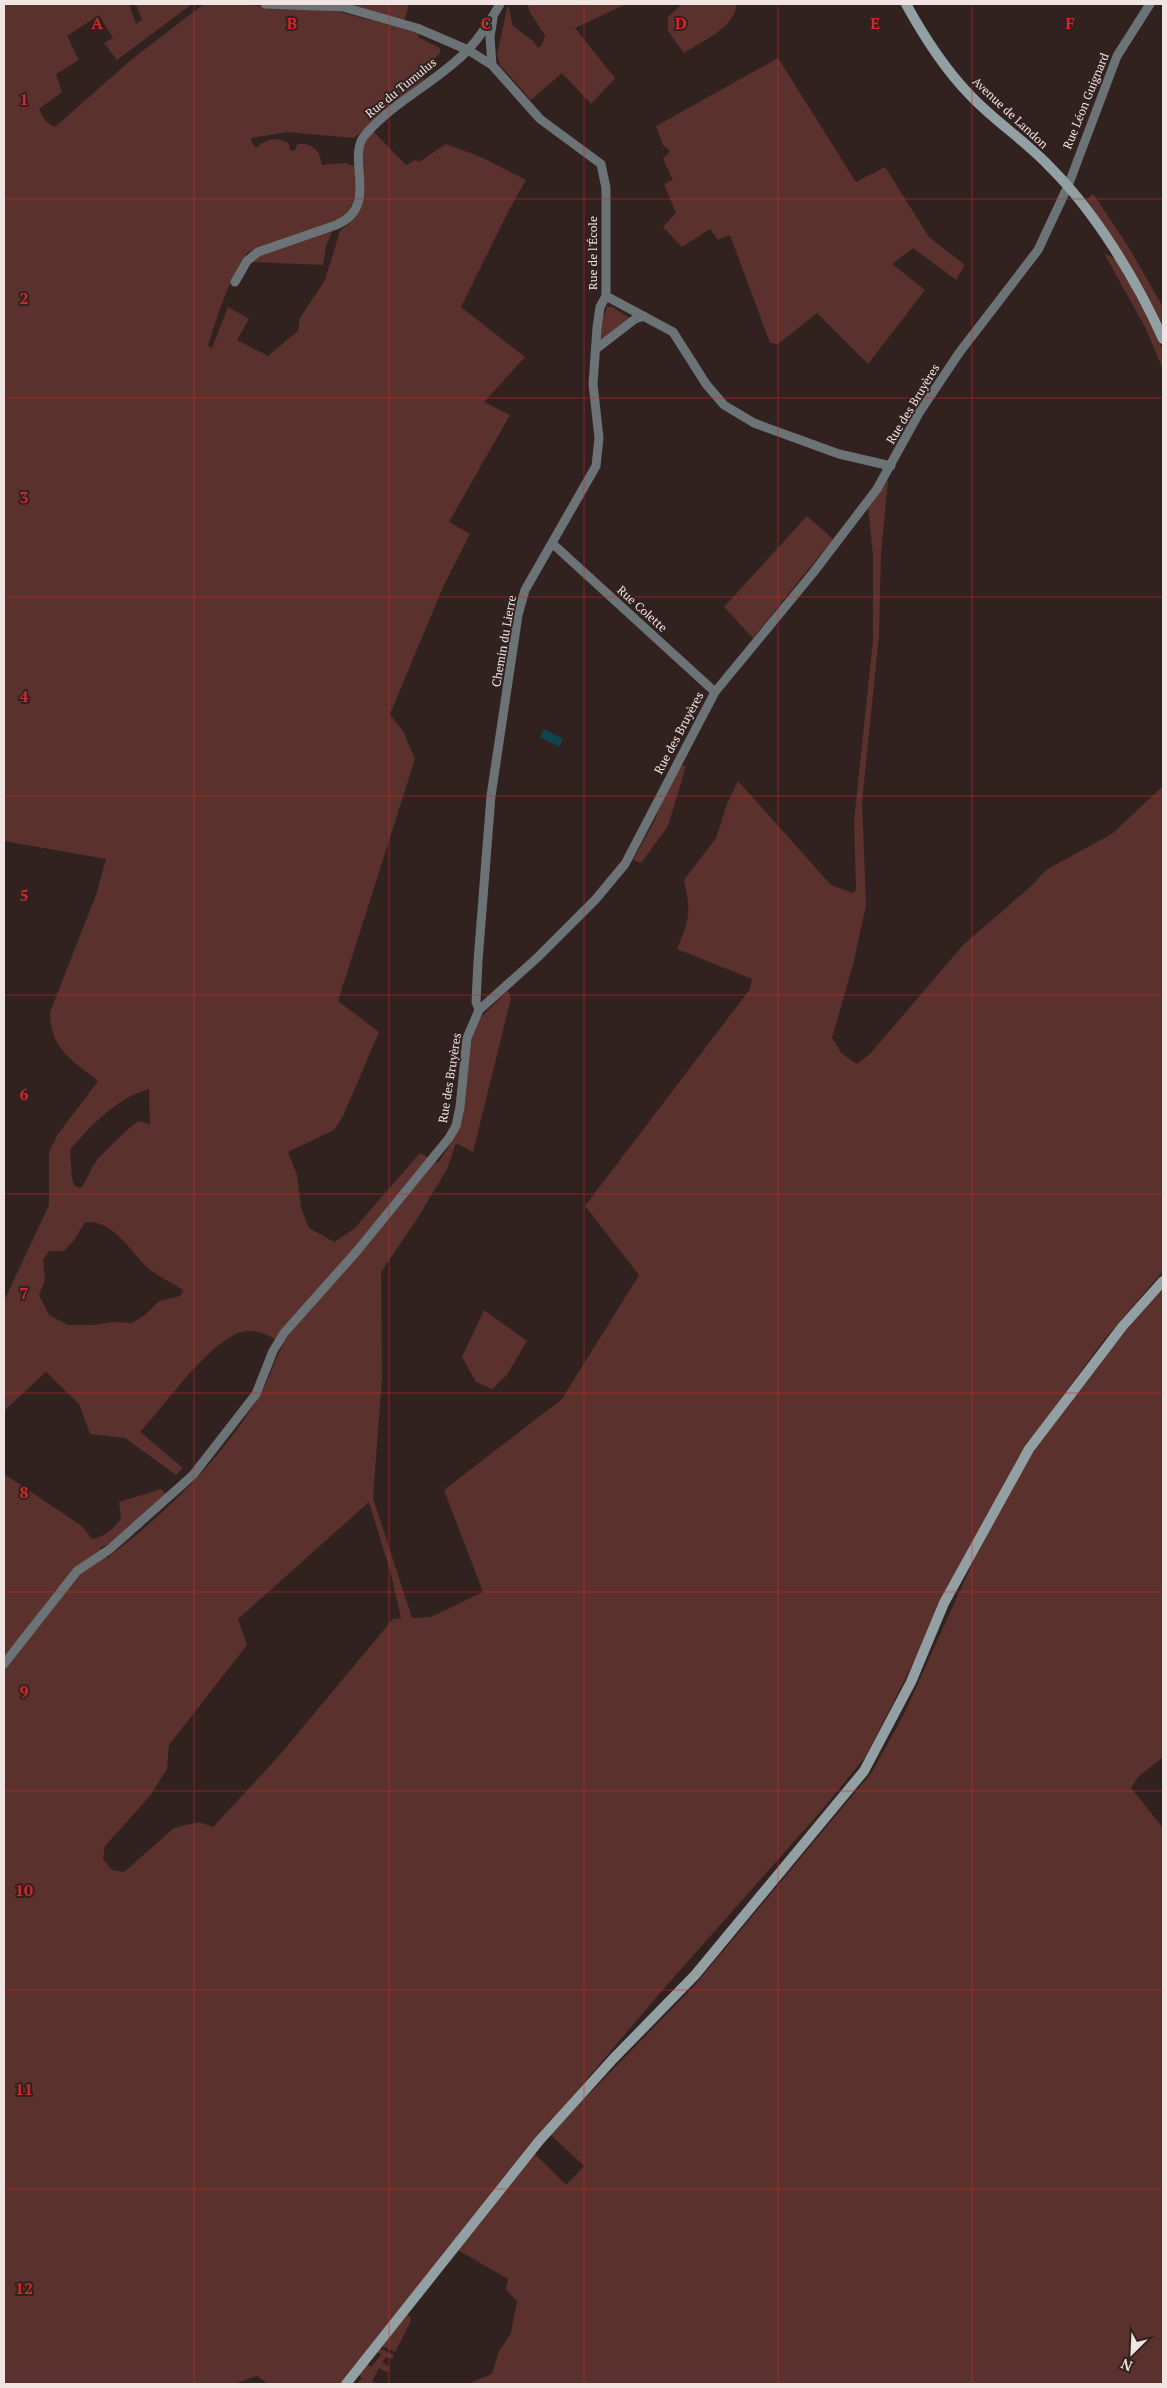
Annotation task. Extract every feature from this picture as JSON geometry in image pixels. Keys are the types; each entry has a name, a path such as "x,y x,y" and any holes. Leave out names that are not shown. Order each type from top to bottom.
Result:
{"street":[{"name":"Rue de l'École","path":"265,4 343,7 417,28 468,50 492,65 540,119 601,164 606,188 606,296 674,332 706,384 724,405 754,423 839,454 891,466"},
{"name":"Rue du Tumulus","path":"235,282 247,261 258,252 336,225 347,219 360,192 361,179 358,151 364,136 379,121 468,50 493,17 500,4"},
{"name":"Avenue de Landon","path":"906,4 928,40 969,94 1050,167 1091,214 1154,320 1163,339"},
{"name":"Rue Léon Guignard","path":"1068,186 1117,56 1150,4"},
{"path":"492,65 490,37 493,17"},
{"name":"Rue des Bruyères","path":"4,1664 77,1571 110,1549 193,1475 256,1394 273,1351 284,1333 346,1264 449,1138 456,1126 467,1038 479,1010 538,957 595,900 625,864 714,692 813,573 877,489 919,413 959,353 1038,250 1068,186"},
{"name":"Chemin du Lierre","path":"479,1010 476,1002 478,961 491,796 518,616 525,590 596,466 600,438 593,384 600,307 606,296"},
{"path":"596,350 635,319 644,316"},
{"name":"Rue Colette","path":"553,544 714,692"},
{"path":"346,2384 539,2141 612,2059 696,1975 864,1771 911,1682 944,1603 1015,1470 1122,1327 1163,1281"}],"shaded area":[{"path":"4,4 129,4 136,24 142,20 136,4 192,4 117,60 104,43 113,38 99,15 67,36 79,60 56,74 62,92 39,109 46,122 55,127 132,59 204,4 235,4 340,12 420,33 418,37 440,48 440,53 420,74 424,79 354,138 287,132 251,138 256,148 264,142 276,139 289,144 290,150 294,151 298,144 304,144 318,152 322,165 346,163 355,166 355,196 350,208 340,221 248,252 224,297 208,346 212,348 228,307 249,319 237,340 268,356 298,331 300,318 325,280 340,231 352,221 363,196 364,187 360,160 362,148 372,130 406,165 415,160 419,162 446,144 481,157 526,180 461,307 525,357 484,402 510,415 449,522 470,534 444,585 390,714 403,731 415,759 338,1001 379,1032 343,1116 334,1130 288,1152 297,1175 301,1208 309,1228 334,1242 354,1229 420,1153 438,1163 454,1138 463,1115 472,1035 481,1017 508,991 511,998 473,1152 456,1143 447,1169 417,1219 381,1272 382,1378 373,1498 412,1618 431,1617 483,1592 444,1490 562,1399 639,1275 585,1206 750,989 752,979 677,949 685,930 688,915 688,900 684,880 716,838 727,804 738,781 831,885 853,893 856,889 854,821 873,640 873,555 868,508 888,480 881,554 879,635 862,802 866,905 854,961 832,1038 842,1054 857,1064 870,1054 964,944 1029,888 1046,870 1113,833 1163,786 1163,1271 1103,1341 1018,1458 866,1756 822,1810 666,1986 542,2132 340,2384 268,2384 257,2376 234,2384 4,2384 4,1474 82,1526 92,1539 108,1532 121,1519 119,1502 161,1489 166,1494 122,1538 100,1548 107,1558 172,1503 211,1462 246,1417 261,1393 283,1345 260,1332 247,1331 234,1335 221,1343 196,1366 140,1432 183,1468 176,1475 125,1438 90,1434 79,1404 46,1372 4,1411 4,1301 49,1205 49,1152 58,1134 98,1081 71,1060 58,1045 51,1025 50,1012 96,895 106,859 4,841","holes":["149,1089 150,1124 138,1121 134,1124 98,1159 81,1188 75,1186 72,1179 70,1150 96,1122 115,1106 137,1093","85,1222 105,1226 121,1238 149,1269 183,1290 180,1296 159,1301 145,1315 132,1323 112,1322 94,1325 68,1325 49,1315 39,1295 45,1280 43,1260 49,1251 64,1251 75,1239","369,1502 391,1574 401,1618 393,1619 278,1757 213,1827 199,1822 174,1828 124,1872 112,1870 103,1859 105,1846 150,1796 167,1769 169,1745 247,1645 238,1619"]},
{"path":"315,4 409,4 404,22"},
{"path":"508,4 513,26 533,41 538,48 542,45 545,35 529,11 528,4 626,4 575,28 615,78 591,104 562,73 531,100 500,65 497,55"},
{"path":"682,4 737,4 734,13 724,27 684,53 668,31 668,17"},
{"path":"778,58 856,182 885,167 929,237 965,265 956,280 913,248 892,264 925,290 868,364 817,313 778,344 770,343 730,235 718,240 710,229 682,247 663,227 676,213 664,184 673,180 663,159 670,151 663,145 656,126"},
{"path":"1093,194 1128,246 1163,307 1163,327 1136,276 1086,200"},
{"path":"333,230 326,246 323,265 252,262 259,256"},
{"path":"1104,253 1117,260 1157,336 1163,351 1163,370 1146,329"},
{"path":"607,307 612,307 630,318 602,340 599,339 600,326"},
{"path":"807,516 833,539 753,638 724,607"},
{"path":"679,765 686,766 668,826 641,863 633,860 655,820 669,782"},
{"path":"1163,1288 1163,1757 1138,1777 1131,1788 1163,1828 1163,2384 471,2384 492,2374 499,2351 511,2333 517,2301 506,2290 508,2279 456,2249 534,2153 566,2185 584,2166 550,2134 694,1986 872,1772 904,1714 977,1553 1028,1457 1118,1340"},
{"path":"484,1310 527,1341 507,1375 492,1389 476,1382 462,1357"},
{"path":"407,2314 411,2318 410,2323 395,2352 379,2345"},
{"path":"378,2348 394,2355 392,2359 386,2357 382,2362 390,2368 387,2372 379,2368 372,2381 377,2384 357,2384 362,2378 357,2374 366,2363 371,2367 381,2355 376,2351"}],"water":[{"path":"544,729 563,739 559,747 540,737"}]}
